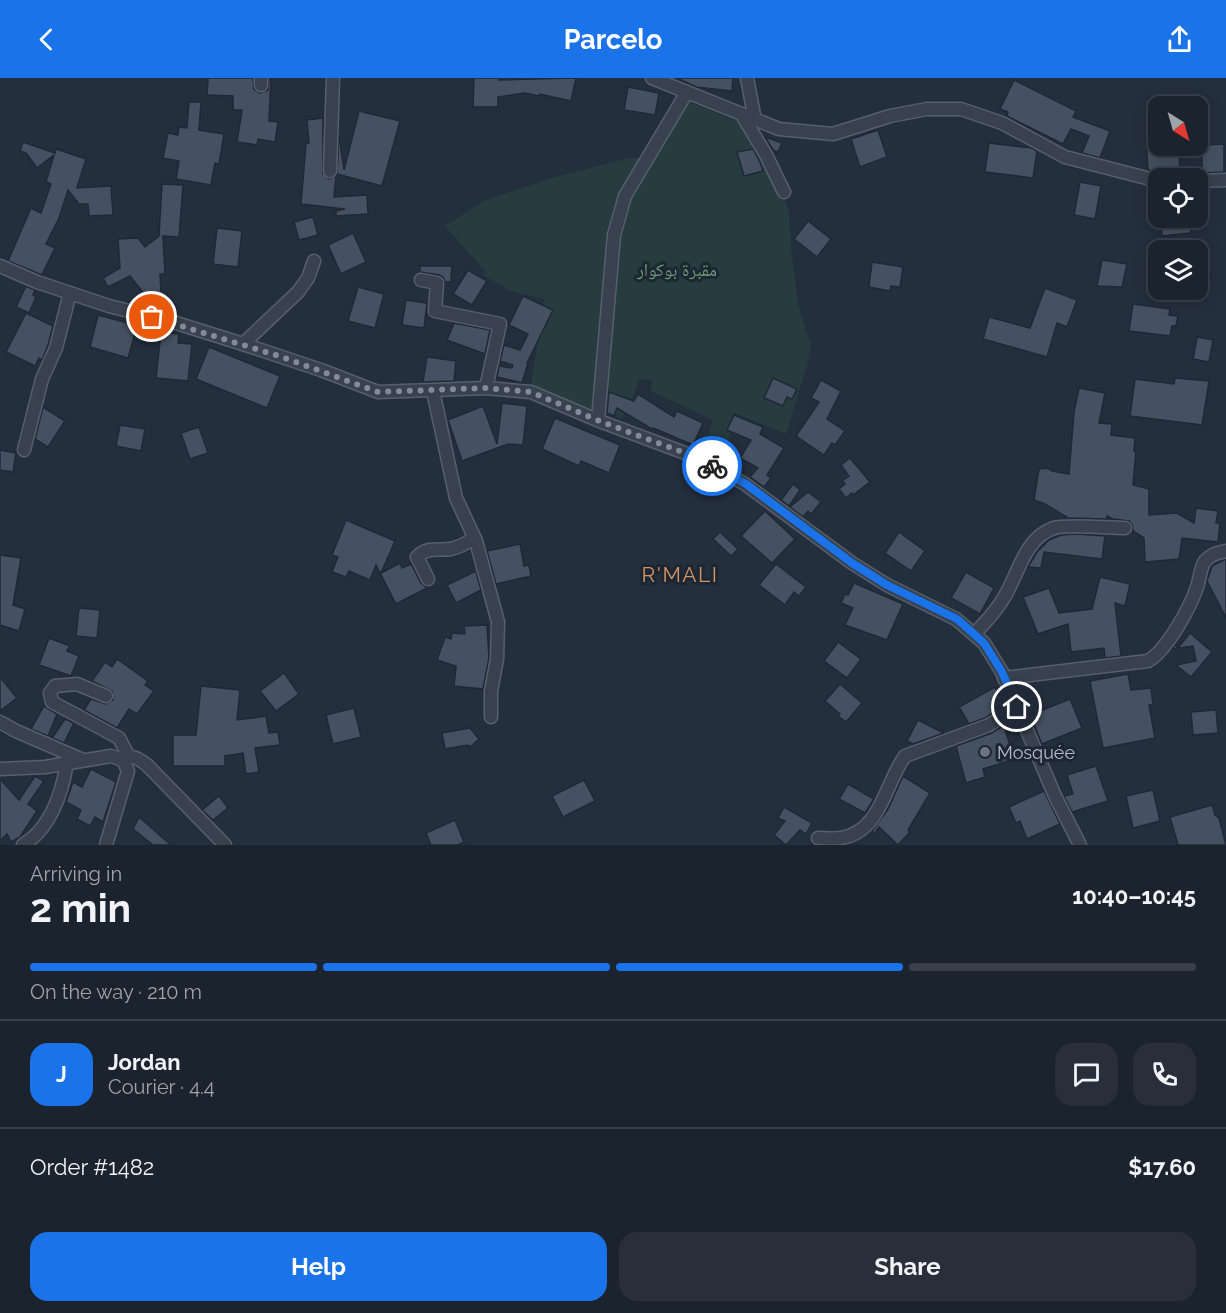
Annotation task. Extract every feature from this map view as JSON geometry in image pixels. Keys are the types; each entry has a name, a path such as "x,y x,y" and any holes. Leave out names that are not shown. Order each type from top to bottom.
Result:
{"street":[{"path":"330,171 333,78"},
{"path":"652,78 779,129 833,134 927,109 961,109 1002,123 1065,157 1148,178"},
{"path":"747,78 755,120"},
{"path":"598,420 614,235 618,214 625,196 687,92"},
{"path":"742,115 766,154 784,192"},
{"path":"1208,181 1226,180"},
{"path":"243,344 298,292 309,278 314,261"},
{"path":"0,266 37,282 243,344 378,392 486,388 531,392 693,456 746,484 852,563 887,585 957,619 984,643 1004,678 1055,796 1080,845"},
{"path":"421,280 437,283 435,311 500,324 486,388"},
{"path":"24,450 42,379 56,348 70,293"},
{"path":"433,391 439,428 456,498 474,538 498,622 497,659 491,691 491,717"},
{"path":"974,634 992,615 1006,595 1027,552 1039,535 1056,527 1125,528"},
{"path":"428,579 417,556 432,549 449,550 459,547 474,538"},
{"path":"1004,678 1134,664 1154,657 1163,648 1188,606 1197,588 1203,564 1212,554 1226,551"},
{"path":"106,696 77,684 56,686 50,693 52,702 119,738 128,771 106,845"},
{"path":"818,838 842,838 870,822 905,756 989,725 1017,707"},
{"path":"0,722 83,760"},
{"path":"0,769 45,767 111,756 139,758 225,845"},
{"path":"23,845 41,829 55,807 62,791 68,763"}],"green space":[{"name":"مقبرة بوكوار","path":"685,100 743,124 780,186 789,212 798,304 811,345 807,366 786,434 734,413 726,458 704,450 713,420 651,391 652,380 638,379 637,387 622,419 531,387 544,299 511,291 483,275 485,271 445,226 483,201 548,179 625,159 653,156"}],"building":[{"path":"208,78 253,78 254,89 260,93 268,90 269,78 271,78 269,121 278,122 275,142 258,139 257,145 237,142 242,110 233,110 233,96 207,95"},
{"path":"474,78 499,78 499,80 576,78 571,101 525,93 498,97 498,107 473,107"},
{"path":"677,78 733,78 732,91 696,87"},
{"path":"1014,80 1076,111 1073,117 1110,131 1100,158 1082,153 1089,136 1071,129 1063,144 1007,116 1008,112 1000,109"},
{"path":"628,87 659,93 655,115 624,110"},
{"path":"189,102 201,102 199,130 224,134 219,164 215,163 211,185 176,179 179,161 163,158 168,133 178,135 179,127 187,128"},
{"path":"359,111 400,121 382,186 337,174 339,135 344,170"},
{"path":"323,118 323,174 329,179 336,176 334,197 367,195 368,214 336,216 336,211 345,209 301,204 306,143 309,143 307,120"},
{"path":"878,130 887,157 860,167 851,139"},
{"path":"765,137 782,143 778,152 773,150"},
{"path":"1146,140 1148,140 1148,156 1179,156 1180,168 1148,168 1148,170"},
{"path":"23,142 55,153 56,149 86,159 77,188 111,186 113,215 89,216 88,204 79,204 68,190 59,218 46,244 55,248 42,275 8,261 31,208 41,213 51,184 46,182 54,155 37,168 26,153 20,151"},
{"path":"989,143 1032,148 1037,151 1033,178 985,172"},
{"path":"1224,144 1224,172 1208,173 1208,168 1202,168 1202,156 1208,156 1208,145"},
{"path":"753,149 763,171 744,176 737,152"},
{"path":"1080,182 1101,186 1095,219 1074,215"},
{"path":"162,184 183,185 179,237 163,236 165,274 160,274 162,311 156,309 130,276 108,287 103,278 120,268 118,239 138,238 145,247 159,236"},
{"path":"313,217 318,235 299,240 294,222"},
{"path":"808,221 831,239 817,257 794,239"},
{"path":"217,228 242,231 238,267 213,264"},
{"path":"1162,228 1190,228 1191,233 1162,236"},
{"path":"353,233 366,262 341,274 328,245"},
{"path":"1102,260 1127,264 1122,287 1097,286"},
{"path":"872,262 903,267 900,287 891,286 890,291 869,287"},
{"path":"420,266 452,266 451,282 445,282 439,275 420,272"},
{"path":"468,270 487,281 472,305 453,294"},
{"path":"1208,273 1210,273 1208,290"},
{"path":"26,286 35,290 33,295 36,297 29,313 16,307"},
{"path":"358,287 384,294 375,328 348,321"},
{"path":"1045,288 1077,300 1067,327 1057,323 1047,357 983,339 989,317 1030,328"},
{"path":"523,296 553,310 527,363 522,383 497,377 499,366 512,368 513,365 500,361 504,345 520,350 528,334 509,325"},
{"path":"406,300 427,303 424,328 402,325"},
{"path":"1133,304 1170,309 1169,315 1178,316 1176,326 1172,326 1170,336 1129,331"},
{"path":"26,313 53,326 42,360 39,358 35,366 6,352"},
{"path":"98,315 139,326 134,330 136,330 128,358 90,347"},
{"path":"454,323 490,330 485,354 447,340"},
{"path":"161,332 179,334 178,343 192,344 188,381 156,378"},
{"path":"1197,337 1213,340 1209,362 1193,359"},
{"path":"209,347 280,376 267,408 196,379"},
{"path":"427,357 456,361 454,381 423,382"},
{"path":"773,378 797,389 792,399 787,397 783,406 764,398"},
{"path":"1175,378 1209,381 1202,425 1130,416 1135,379 1174,384"},
{"path":"821,380 841,391 827,419 845,431 835,445 832,443 824,455 796,436 819,402 811,398"},
{"path":"1079,388 1105,393 1099,423 1112,424 1111,435 1135,438 1133,485 1149,489 1149,515 1177,513 1194,523 1196,508 1218,511 1216,523 1220,523 1218,542 1182,538 1179,559 1145,562 1144,538 1133,531 1129,521 1107,516 1107,519 1068,518 1034,500 1039,469 1047,468 1069,474 1074,412"},
{"path":"609,392 634,401 638,394 674,417 677,411 703,423 693,445 652,429 617,408 614,416 607,413"},
{"path":"502,403 527,406 523,445 508,444 462,461 448,420 483,406 497,444"},
{"path":"43,407 65,421 48,447 35,439"},
{"path":"734,415 763,427 760,434 784,448 767,475 771,478 764,487 750,477 758,468 740,458 751,440 727,430"},
{"path":"555,418 620,445 609,473 581,461 579,466 542,449"},
{"path":"120,425 145,429 141,451 116,446"},
{"path":"199,427 208,453 190,459 181,433"},
{"path":"0,450 16,453 13,472 0,470"},
{"path":"850,458 870,482 846,498 839,489 845,484 842,481 849,476 841,465"},
{"path":"793,484 800,490 789,506 781,500"},
{"path":"808,492 821,502 811,514 808,511 803,517 790,507"},
{"path":"765,511 795,539 772,563 741,536"},
{"path":"346,520 395,541 381,573 400,563 402,568 411,564 421,583 427,588 396,604 376,565 370,580 349,571 346,577 332,572 338,557 332,555"},
{"path":"720,532 738,549 731,556 713,539"},
{"path":"899,532 925,551 911,571 885,553"},
{"path":"1061,535 1105,536 1102,559 1044,552 1041,568 1028,567 1037,552 1049,540"},
{"path":"520,544 524,566 529,565 531,576 496,584 487,551"},
{"path":"0,555 21,558 13,605 25,609 19,631 0,625"},
{"path":"1226,559 1226,618 1207,581 1212,566"},
{"path":"776,564 806,587 799,596 794,592 785,605 759,585"},
{"path":"476,571 481,590 456,603 447,585"},
{"path":"966,572 994,588 980,614 951,598"},
{"path":"1100,577 1130,584 1125,606 1115,603 1121,656 1105,658 1104,648 1071,652 1068,624 1038,634 1023,597 1049,588 1059,613 1092,609"},
{"path":"854,583 903,604 887,640 845,625 853,608 841,603"},
{"path":"79,608 100,610 97,638 76,636"},
{"path":"487,625 489,658 483,689 454,686 456,666 437,660 445,637 451,639 452,633 465,634 464,626"},
{"path":"1190,633 1212,652 1191,677 1176,665 1196,661 1193,646 1172,649 1175,645 1178,648"},
{"path":"49,638 70,646 67,651 79,656 71,676 39,665"},
{"path":"838,642 861,659 847,678 824,661"},
{"path":"117,659 148,681 145,685 154,691 137,714 129,709 117,728 84,710 91,699 106,704 113,700 112,691 92,681 105,662 112,667"},
{"path":"284,673 299,694 276,711 260,691"},
{"path":"1128,674 1131,690 1151,688 1153,705 1149,705 1155,738 1103,748 1090,681"},
{"path":"0,677 17,698 0,711"},
{"path":"840,684 862,703 846,722 825,701"},
{"path":"201,686 240,690 237,720 266,716 269,733 278,732 280,745 255,748 259,772 246,774 243,753 225,756 225,766 173,766 173,735 196,735"},
{"path":"995,687 1004,705 985,718 969,724 959,707"},
{"path":"1070,699 1082,728 1042,744 1030,715"},
{"path":"44,706 57,714 48,736 31,729"},
{"path":"354,708 361,737 333,744 326,715"},
{"path":"1216,710 1218,733 1193,735 1191,712"},
{"path":"65,719 74,723 64,743 52,738"},
{"path":"918,720 944,733 913,744 907,741"},
{"name":"Mosquée","path":"1004,725 1014,759 983,769 985,777 966,783 956,746 992,733"},
{"path":"470,728 479,739 470,747 468,745 445,749 442,733"},
{"path":"1096,766 1108,801 1072,812 1064,796 1073,794 1067,775"},
{"path":"91,769 116,782 103,822 95,817 90,826 77,819 81,810 66,802 73,782 82,787"},
{"path":"35,776 44,781 28,804 37,811 20,837 11,842 7,834 0,841 0,779 19,800"},
{"path":"903,776 930,793 908,830 910,832 898,845 879,827 875,833 872,831 888,809"},
{"path":"584,780 595,801 563,817 552,796"},
{"path":"848,784 874,799 865,813 839,799"},
{"path":"1153,790 1160,821 1133,828 1126,796"},
{"path":"1044,791 1060,824 1027,839 1020,821 1016,823 1009,807"},
{"path":"219,796 228,808 213,820 202,810"},
{"path":"1212,805 1215,815 1219,818 1226,845 1178,845 1170,817"},
{"path":"784,807 812,823 806,834 800,830 786,845 774,835 785,821 778,818"},
{"path":"139,817 171,845 153,845 133,829"},
{"path":"455,820 464,842 458,845 431,845 426,833"}],"way so far":[{"path":"152,317 243,344 378,392 486,388 531,392 602,422 693,456 712,466"}],"place":[{"name":"Mosquée","path":"985,752"}],"district":[{"name":"R'MALI","path":"680,574"}],"route":[{"path":"712,466 746,484 852,563 887,585 957,619 984,643 1002,672 1017,707"}]}
